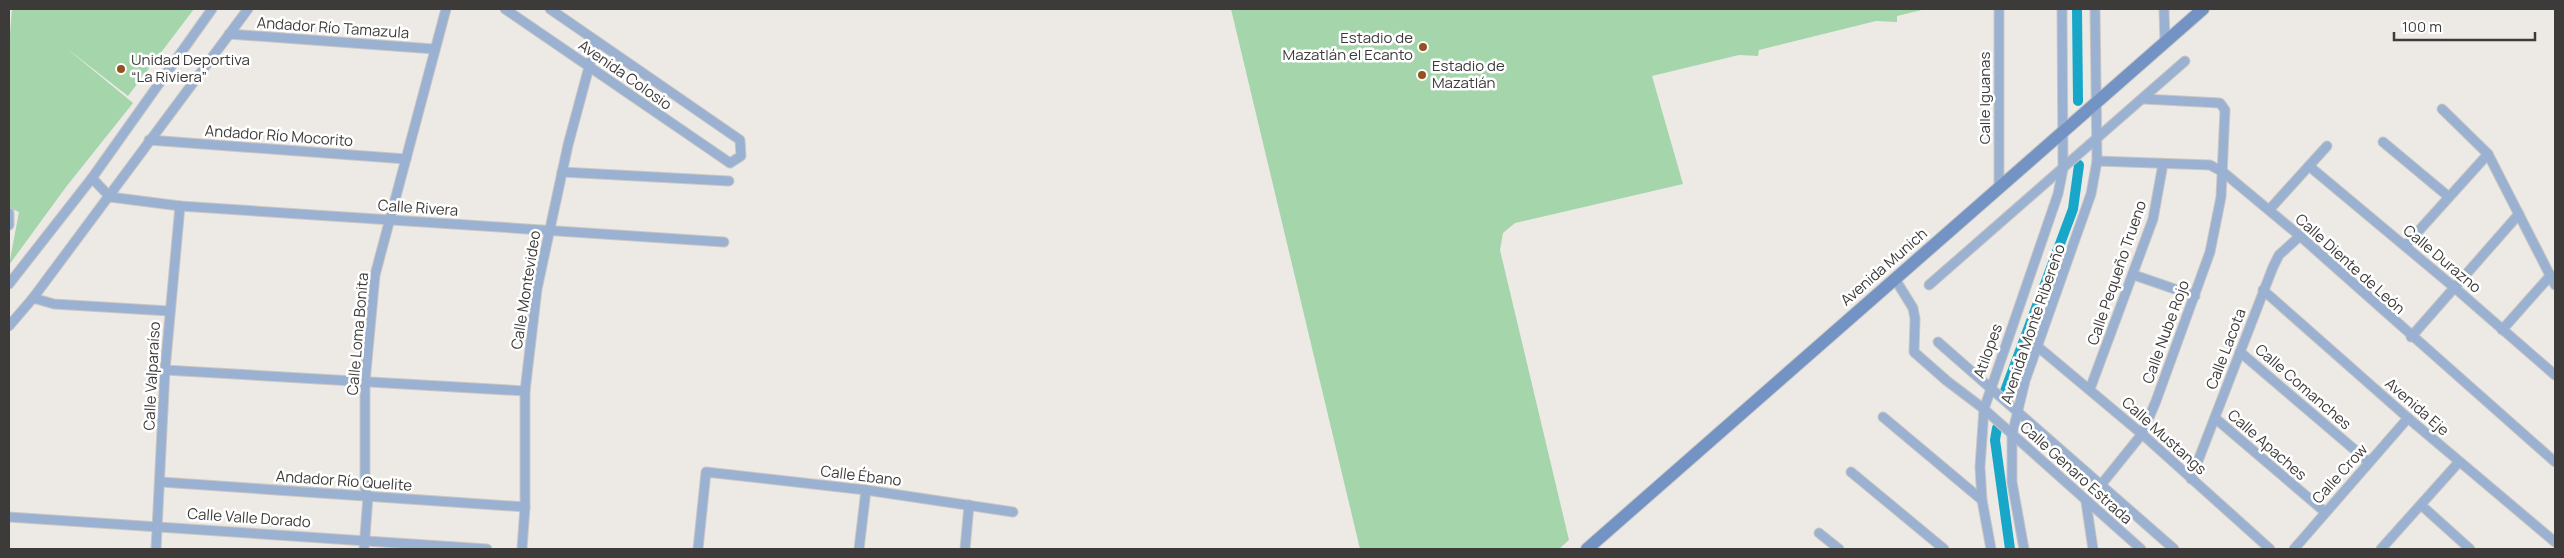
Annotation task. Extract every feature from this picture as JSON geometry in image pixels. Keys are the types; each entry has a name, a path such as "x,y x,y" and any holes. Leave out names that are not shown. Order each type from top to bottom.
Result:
{"main road":[{"name":"Avenida Munich","path":"1587,549 2203,9"}],"street":[{"path":"9,284 92,178 212,9"},
{"path":"9,326 33,298 110,197 149,140 248,9"},
{"name":"Calle Loma Bonita","path":"365,545 368,496 365,488 365,382 375,275 392,219 434,49 446,9"},
{"name":"Avenida Colosio","path":"505,9 730,163 741,156 742,146 740,140 550,9"},
{"name":"Calle Iguanas","path":"1999,9 1999,188"},
{"name":"Atilopes","path":"1990,549 1982,500 1980,444 1984,409 1990,387 2052,215 2063,169 2062,9"},
{"name":"Avenida Monte Ribereño","path":"2024,549 2012,482 2012,436 2037,346 2086,211 2096,161 2095,9"},
{"path":"2164,9 2165,43"},
{"name":"Andador Río Tamazula","path":"229,34 434,49"},
{"name":"Calle Montevideo","path":"522,549 526,507 525,391 537,289 562,172 596,41"},
{"path":"1929,284 2097,140 2185,61"},
{"name":"Calle Nube Rojo","path":"2100,486 2142,434 2194,296 2215,233 2221,197 2225,110 2220,103 2144,99"},
{"path":"2442,109 2488,154 2555,285"},
{"name":"Andador Río Mocorito","path":"149,140 406,159"},
{"path":"2383,142 2449,197"},
{"path":"2269,210 2327,146"},
{"path":"2406,246 2488,154"},
{"name":"Calle Diente de León","path":"2096,161 2210,165 2222,172 2300,236 2555,462"},
{"name":"Calle Pequeño Trueno","path":"2090,389 2153,220 2163,164"},
{"name":"Calle Durazno","path":"2309,166 2406,246 2502,330 2553,370"},
{"path":"562,172 729,181"},
{"path":"92,178 110,197"},
{"name":"Calle Rivera","path":"110,197 180,206 724,242"},
{"name":"Calle Valparaíso","path":"156,549 161,482 165,370 180,206"},
{"path":"9,213 9,225"},
{"path":"2412,337 2519,214"},
{"name":"Calle Lacota","path":"2191,479 2263,290 2279,256 2300,236"},
{"path":"2134,275 2194,296"},
{"path":"2502,330 2550,275"},
{"name":"Calle Genaro Estrada","path":"1895,279 1913,308 1915,319 1914,352 1947,381 1984,409 2086,502 2141,549"},
{"name":"Avenida Eje","path":"2263,290 2408,418 2555,542"},
{"path":"33,298 54,304 170,311"},
{"name":"Calle Genaro Estrada","path":"1938,342 2174,549"},
{"name":"Calle Mustangs","path":"2037,346 2142,434 2270,549"},
{"name":"Calle Comanches","path":"2240,352 2370,462"},
{"path":"165,370 525,391"},
{"path":"1883,417 1982,500"},
{"name":"Calle Apaches","path":"2215,418 2325,512"},
{"name":"Calle Crow","path":"2294,549 2408,418"},
{"path":"2381,549 2459,462"},
{"name":"Calle Ébano","path":"698,549 706,472 866,490 1013,512"},
{"path":"1851,472 1944,549"},
{"name":"Andador Río Quelite","path":"161,482 526,507"},
{"path":"859,549 866,490"},
{"path":"2086,502 2093,549"},
{"path":"964,549 969,505"},
{"path":"2421,505 2470,549"},
{"name":"Calle Valle Dorado","path":"9,517 158,526 365,545 487,549"},
{"path":"1820,533 1839,549"}],"green space":[{"path":"12,9 194,9 128,96 65,47 133,103 66,187 9,265 19,212 9,208 9,46"},
{"path":"1231,9 1926,9 1897,16 1897,22 1876,21 1759,50 1758,56 1739,55 1652,76 1683,184 1515,223 1503,233 1500,250 1569,540 1559,549 1360,549"}],"waterway":[{"path":"2077,9 2078,101"},
{"path":"2005,391 2073,209 2079,165"},
{"path":"1997,428 1995,440 2010,549"}],"place":[{"name":"Estadio de Mazatlán el Ecanto","path":"1423,47"},
{"name":"Unidad Deportiva “La Riviera”","path":"121,69"},
{"name":"Estadio de Mazatlán","path":"1422,75"}]}
